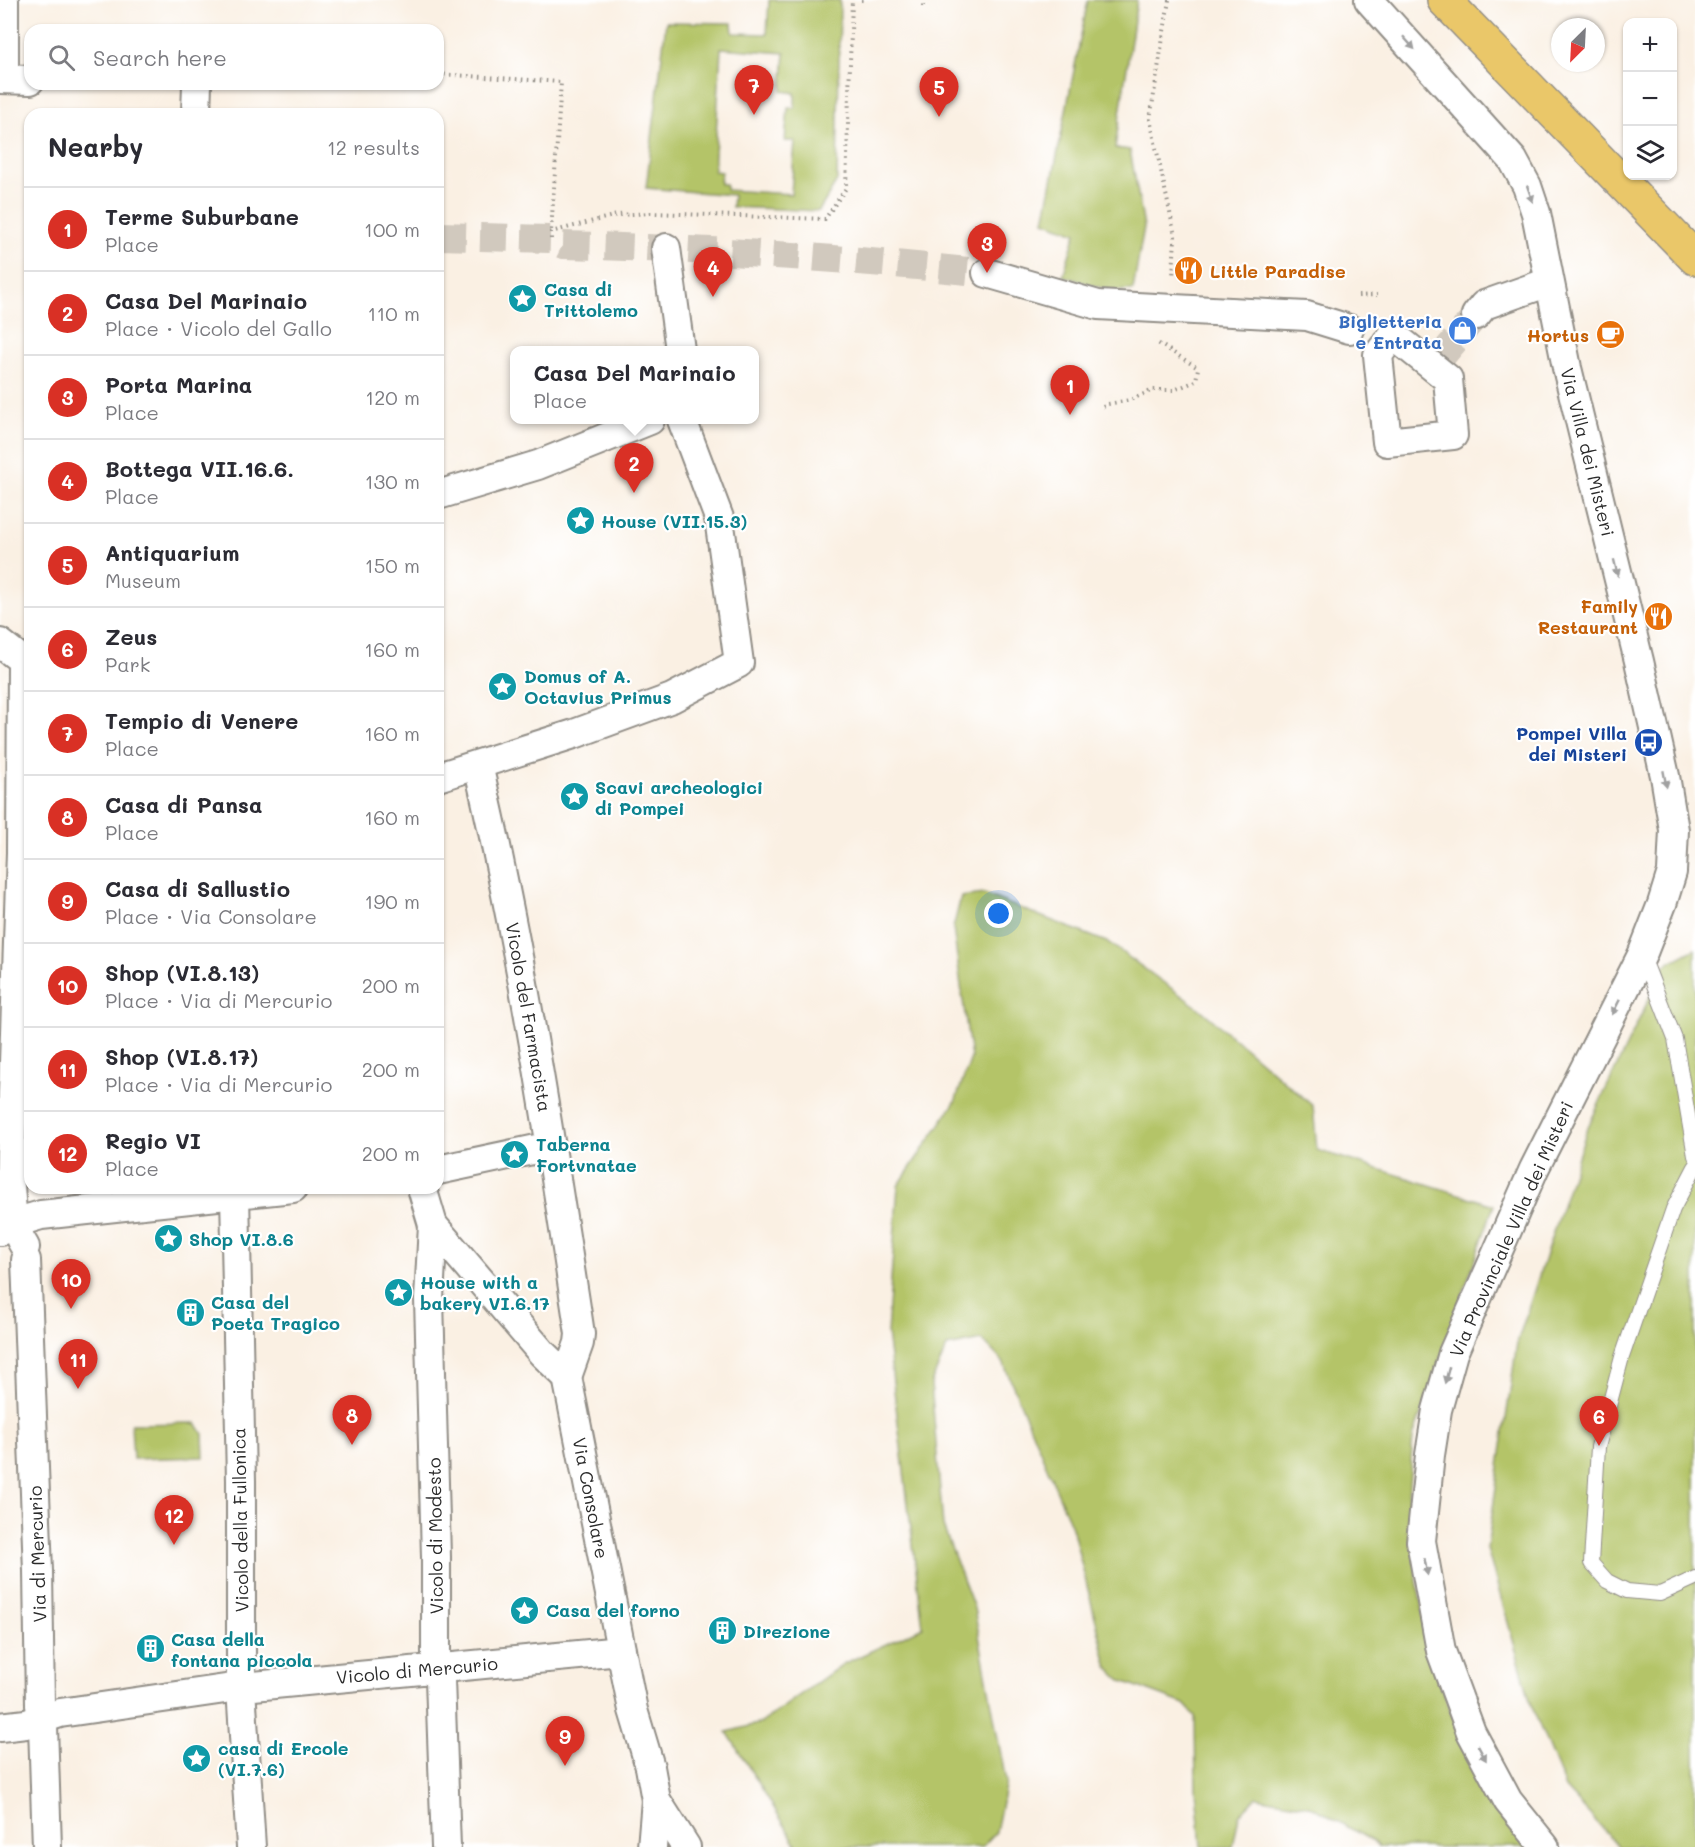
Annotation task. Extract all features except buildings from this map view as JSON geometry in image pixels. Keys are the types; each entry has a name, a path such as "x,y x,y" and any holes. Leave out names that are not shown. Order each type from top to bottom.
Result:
{"highway":[{"path":"1443,0 1695,258"},
{"path":"1472,0 1623,154"},
{"path":"1648,180 1695,228"}],"street":[{"path":"4,0 11,79"},
{"name":"Via Villa dei Misteri","path":"1369,0 1513,159 1527,186 1536,213 1567,368 1639,661 1665,776 1674,830 1672,872 1642,955"},
{"path":"196,108 197,90"},
{"path":"666,248 679,346"},
{"path":"987,273 1098,305 1306,316 1364,342 1393,335 1435,364 1448,379 1453,435 1387,442 1364,342"},
{"path":"1476,315 1484,305 1549,282"},
{"path":"444,493 530,468 640,424"},
{"path":"444,769 478,765 574,734 672,698 738,663 719,518 684,424"},
{"name":"Via di Mercurio","path":"0,643 22,660 10,1183 16,1240 38,1571 40,1705 47,1847"},
{"name":"Vicolo del Farmacista","path":"478,765 501,862 536,1051 580,1334 567,1377"},
{"name":"Via Provinciale Villa dei Misteri","path":"1545,1847 1508,1801 1470,1732 1441,1651 1422,1541 1430,1455 1437,1410 1453,1353 1534,1169 1642,955"},
{"path":"444,1169 551,1146"},
{"path":"16,1240 41,1215 226,1194"},
{"name":"Vicolo della Fullonica","path":"235,1194 237,1391 241,1481 241,1688 251,1847"},
{"path":"424,1194 434,1226 542,1353 567,1377"},
{"name":"Vicolo di Modesto","path":"434,1226 429,1299 437,1668 440,1679 446,1847"},
{"name":"Via Consolare","path":"567,1377 633,1710 650,1767 656,1800 686,1847"},
{"name":"Vicolo di Mercurio","path":"0,1727 26,1724 42,1717 77,1710 241,1688 621,1651"},
{"path":"652,1847 656,1800"}],"lane":[{"path":"1642,955 1675,1039 1695,1156"},
{"path":"1695,1167 1673,1209 1622,1357 1598,1447 1591,1563 1607,1581 1628,1591 1660,1594 1695,1578"}],"path":[{"path":"551,232 617,215 651,213 825,219 846,188 852,0"},
{"path":"861,0 867,0"},
{"path":"922,6 923,0"},
{"path":"1169,0 1150,119 1175,236 1173,278"},
{"path":"444,74 561,82 551,239"},
{"path":"1355,296 1377,295"},
{"path":"1103,407 1130,400 1153,390 1173,390 1196,381 1198,369 1154,342"}],"green space":[{"path":"769,0 840,0 837,181 819,211 732,207 733,195 646,188 666,22 732,23 733,33 767,34","holes":["721,48 785,53 782,91 795,93 795,108 788,108 785,141 795,141 791,194 726,190 726,184 720,184 721,172 714,171"]},
{"path":"1088,0 1137,0 1115,148 1130,150 1144,227 1133,290 1112,291 1063,276 1076,233 1044,221"},
{"path":"984,894 1109,943 1200,1009 1313,1106 1317,1150 1494,1205 1413,1437 1408,1498 1417,1580 1430,1654 1468,1758 1493,1798 1531,1847 1378,1847 1374,1842 1313,1807 1257,1797 1239,1815 1233,1847 1201,1847 1196,1789 1195,1716 1184,1704 1122,1681 1108,1668 1072,1527 1003,1362 982,1340 947,1347 931,1383 943,1526 974,1608 1006,1782 996,1832 982,1847 798,1847 727,1732 761,1723 843,1664 923,1627 887,1333 898,1186 955,1102 971,1058 953,928 961,897"},
{"path":"1695,949 1695,1847 1620,1847 1565,1788 1532,1707 1487,1549 1517,1343 1587,1129 1665,965"},
{"path":"196,1423 203,1434 204,1457 133,1459 131,1424"}],"tunnel":[{"path":"444,236 551,239 563,245 775,255 987,273"},
{"path":"1437,362 1476,315"}],"place":[{"name":"Tempio di Venere","path":"754,115"},
{"name":"Antiquarium","path":"939,117"},
{"name":"Little Paradise","path":"1189,271"},
{"name":"Porta Marina","path":"987,273"},
{"name":"Bottega VII.16.6.","path":"713,297"},
{"name":"Casa di Trittolemo","path":"523,299"},
{"name":"Biglietteria e Entrata","path":"1463,331"},
{"name":"Hortus","path":"1610,335"},
{"name":"Terme Suburbane","path":"1070,415"},
{"name":"Casa Del Marinaio","path":"634,493"},
{"name":"House (VII.15.3)","path":"580,521"},
{"name":"Family Restaurant","path":"1659,616"},
{"name":"Domus of A. Octavius Primus","path":"503,686"},
{"name":"Pompei Villa dei Misteri","path":"1648,743"},
{"name":"Scavi archeologici di Pompei","path":"574,797"},
{"name":"Taberna Fortvnatae","path":"515,1154"},
{"name":"Shop VI.8.6","path":"168,1239"},
{"name":"House with a bakery VI.6.17","path":"399,1292"},
{"name":"Shop (VI.8.13)","path":"71,1309"},
{"name":"Casa del Poeta Tragico","path":"190,1312"},
{"name":"Shop (VI.8.17)","path":"78,1389"},
{"name":"Casa di Pansa","path":"352,1445"},
{"name":"Zeus","path":"1599,1446"},
{"name":"Regio VI","path":"174,1545"},
{"name":"Casa del forno","path":"525,1610"},
{"name":"Direzione","path":"722,1631"},
{"name":"Casa della fontana piccola","path":"150,1649"},
{"name":"casa di Ercole (VI.7.6)","path":"197,1758"},
{"name":"Casa di Sallustio","path":"565,1766"}]}
